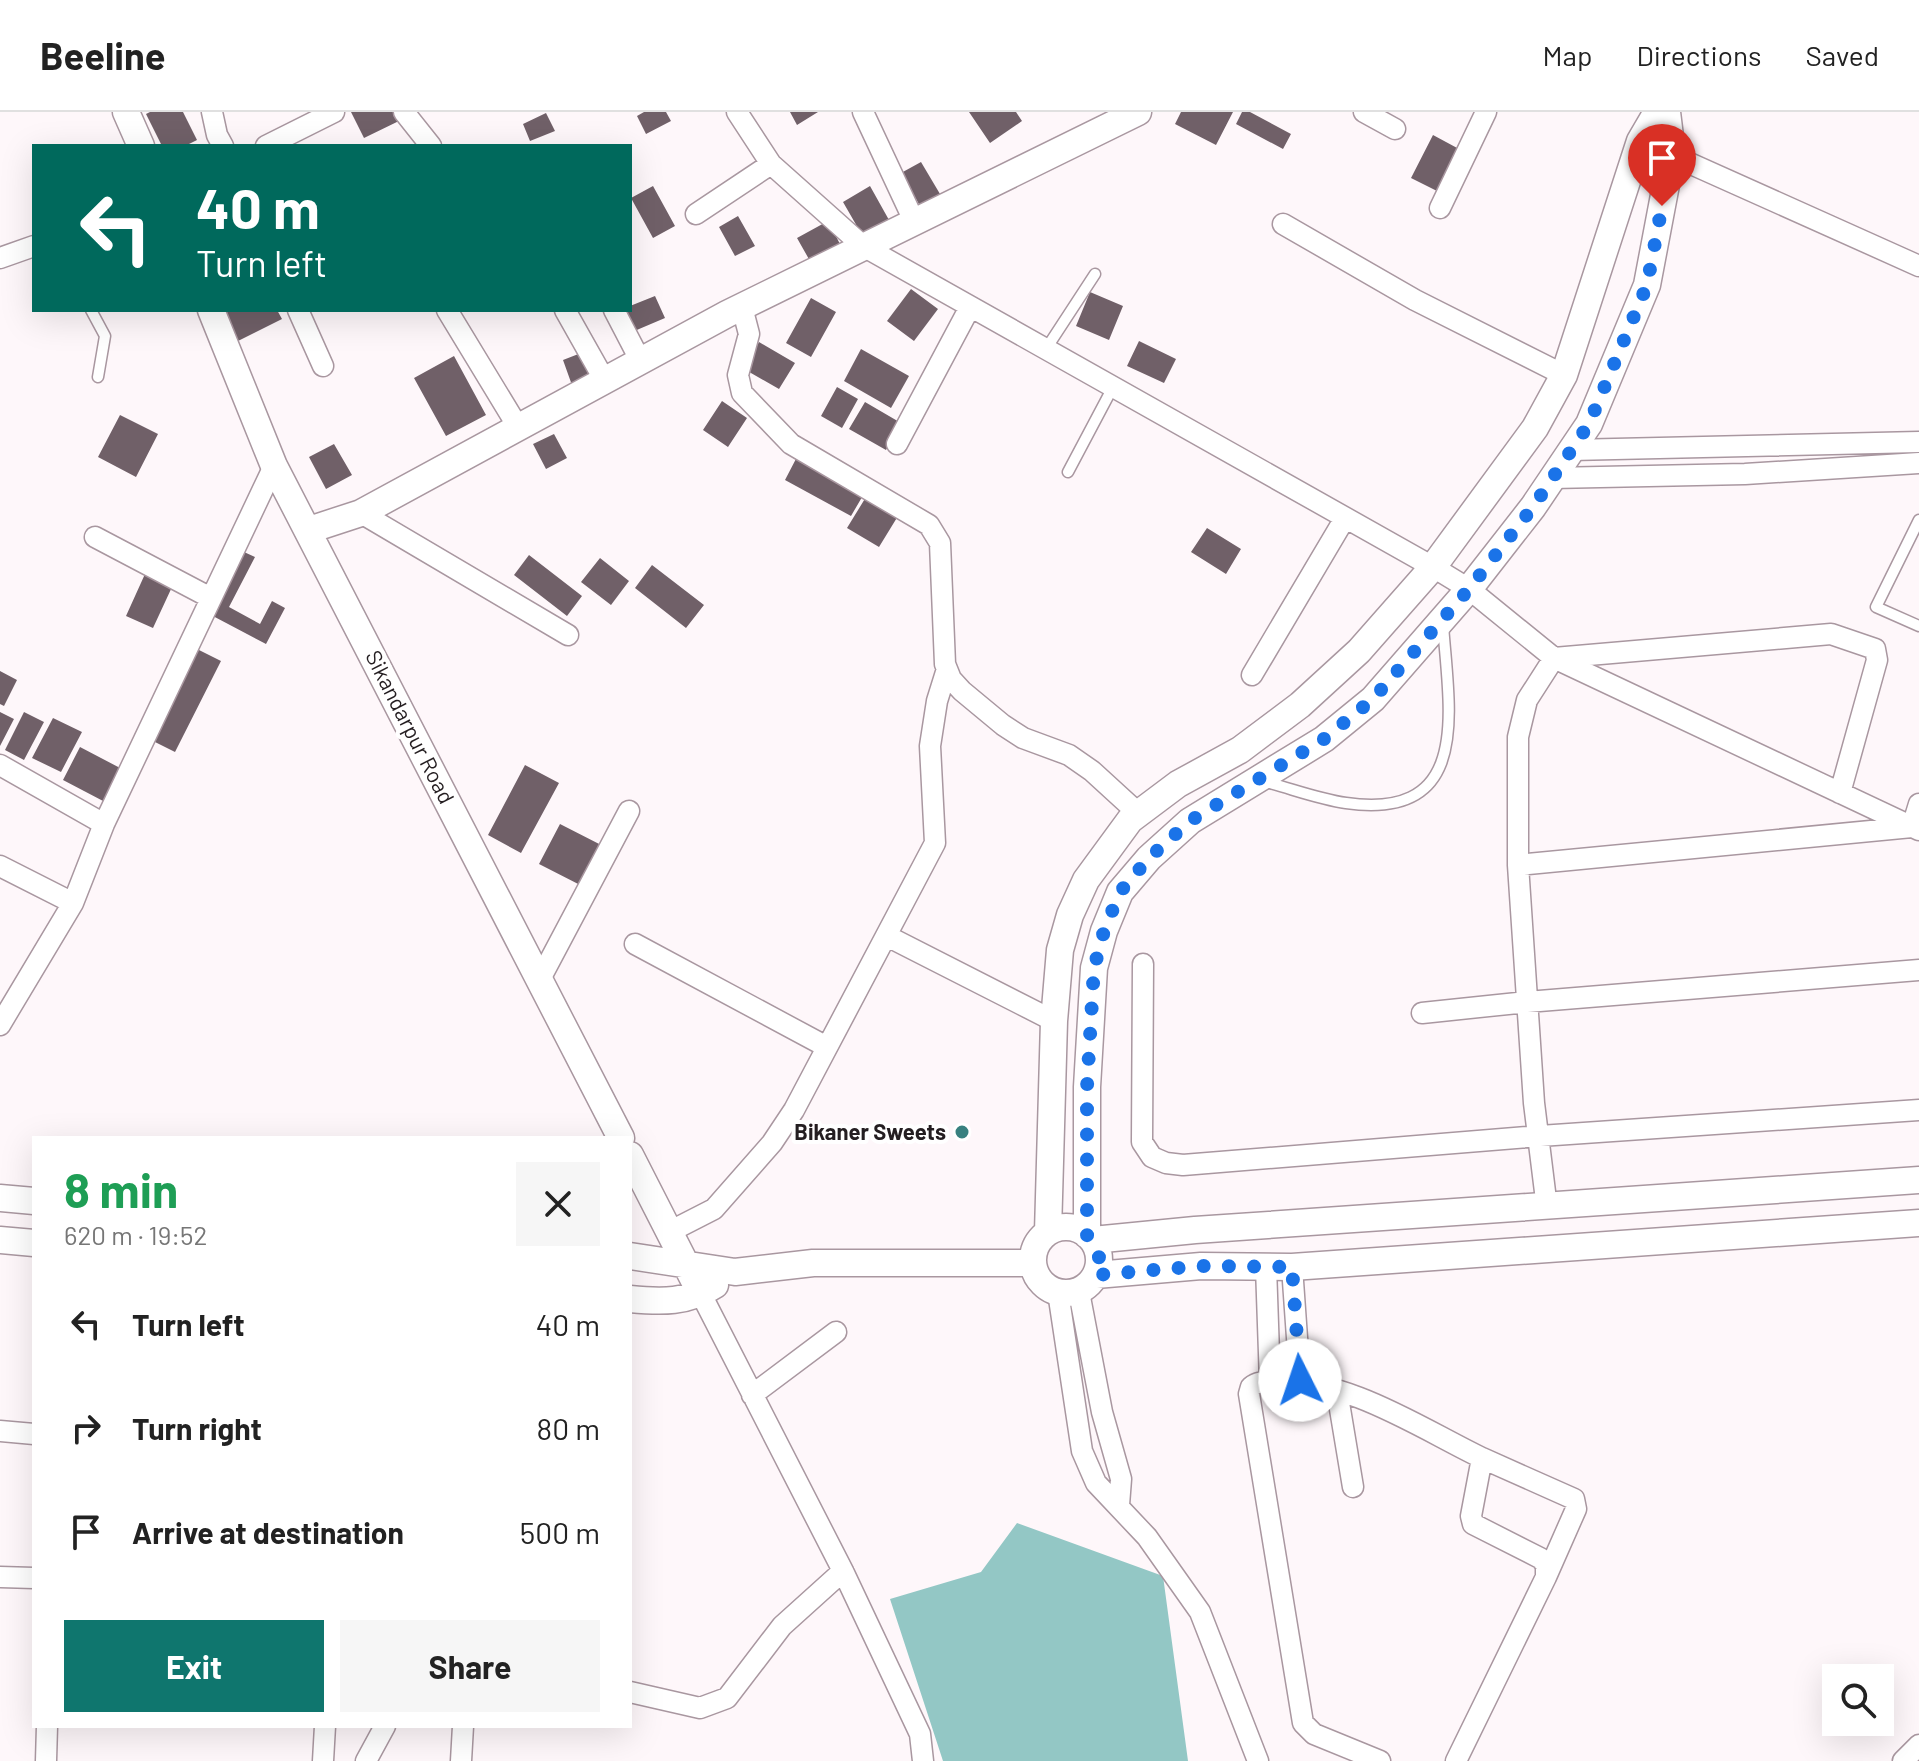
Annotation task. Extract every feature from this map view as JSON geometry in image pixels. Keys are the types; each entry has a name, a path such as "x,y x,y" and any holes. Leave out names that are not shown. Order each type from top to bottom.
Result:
{"street":[{"path":"126,112 140,144"},
{"path":"212,112 222,144"},
{"path":"270,144 334,112"},
{"path":"404,112 429,144"},
{"path":"737,112 771,164 863,246 1433,567 1469,589 1554,658 1916,828"},
{"path":"863,112 915,223"},
{"path":"309,530 361,513 742,307 1138,112"},
{"path":"1364,112 1395,129"},
{"path":"1440,208 1486,112"},
{"path":"1048,1232 1054,1021 1060,950 1070,915 1086,880 1130,820 1178,784 1240,750 1300,705 1359,651 1433,567 1535,428 1564,375 1640,141 1657,112"},
{"path":"1258,1761 1200,1612 1161,1555 1096,1483 1082,1451 1078,1286 1099,1257 1090,1238 1087,1087 1094,968 1104,931 1120,892 1149,858 1190,821 1324,739 1373,699 1469,589 1589,424 1647,285 1672,153 1667,112"},
{"path":"1640,141 1919,266"},
{"path":"696,214 771,164"},
{"path":"1283,224 1415,300 1564,375"},
{"path":"0,258 32,247"},
{"path":"669,1232 714,1209 762,1154 794,1110 935,843 930,746 937,701 947,669 940,543 929,525 791,444 742,393 738,375 749,345 749,334 742,307"},
{"path":"897,444 970,307"},
{"name":"Sikandarpur Road","path":"212,312 274,466 620,1136"},
{"path":"299,312 323,366"},
{"path":"448,312 518,427"},
{"path":"566,312 605,381"},
{"path":"615,312 640,360"},
{"path":"1571,450 1919,442"},
{"path":"1552,478 1745,474 1919,463"},
{"path":"0,1025 73,903 104,824 209,597 274,466"},
{"path":"361,513 568,635"},
{"path":"1252,675 1345,518"},
{"path":"95,537 209,597"},
{"path":"1554,658 1831,634 1875,649 1877,660 1840,793"},
{"path":"1547,1208 1534,1103 1518,865 1518,737 1527,700 1554,658"},
{"path":"947,669 962,691 1003,725 1023,738 1069,755 1092,771 1139,814"},
{"path":"0,765 104,824"},
{"path":"1916,828 1919,804"},
{"path":"539,981 629,811"},
{"path":"1518,865 1916,828"},
{"path":"0,866 73,903"},
{"path":"887,936 1054,1021"},
{"path":"635,944 827,1047"},
{"path":"1143,964 1142,1142 1152,1157 1166,1163 1222,1163 1540,1136 1919,1110"},
{"path":"1422,1013 1919,970"},
{"path":"632,1159 843,1571 920,1734 923,1761"},
{"path":"1919,1180 1090,1238 1064,1227 1048,1232 1037,1244 1033,1263 1041,1281 1078,1286 1201,1266 1279,1267 1919,1223"},
{"path":"0,1198 32,1201"},
{"path":"0,1240 32,1243"},
{"path":"632,1256 735,1272 813,1263 1033,1263"},
{"path":"1279,1267 1300,1380"},
{"path":"1270,1382 1279,1267"},
{"path":"632,1299 666,1303 701,1294 735,1272"},
{"path":"1078,1286 1102,1412 1121,1479 1119,1505"},
{"path":"752,1395 836,1332"},
{"path":"1380,1761 1314,1734 1303,1723 1249,1394 1253,1384 1300,1380 1355,1396 1574,1499 1576,1509 1546,1577 1456,1761"},
{"path":"1337,1391 1353,1487"},
{"path":"0,1431 32,1434"},
{"path":"1482,1458 1472,1521 1540,1558 1546,1564 1546,1577"},
{"path":"632,1692 700,1708 727,1698 782,1626 843,1571"},
{"path":"0,1577 32,1578"},
{"path":"46,1761 47,1728"},
{"path":"323,1761 325,1728"},
{"path":"366,1761 384,1728"},
{"path":"461,1761 463,1728"},
{"path":"1903,1761 1919,1745"}],"lane":[{"path":"1046,349 1095,274"},
{"path":"92,312 105,336 98,377"},
{"path":"1068,472 1113,387"},
{"path":"1919,520 1876,607 1919,626"},
{"path":"1258,780 1344,803 1378,805 1402,802 1421,794 1435,778 1448,738 1449,707 1442,619"}],"water":[{"path":"1017,1523 1163,1576 1188,1761 943,1761 890,1599 981,1572"}],"building":[{"path":"183,112 197,140 189,144 161,144 146,114"},
{"path":"351,112 396,112 401,120 364,138"},
{"path":"644,112 666,112 671,121 646,134 637,116"},
{"path":"790,112 818,112 797,125"},
{"path":"969,112 1016,112 1022,121 990,143"},
{"path":"1181,112 1233,112 1216,145 1175,124"},
{"path":"1242,112 1250,112 1291,134 1283,149 1236,124"},
{"path":"546,113 555,131 530,141 523,124"},
{"path":"1433,135 1459,149 1437,191 1411,178"},
{"path":"921,162 940,194 920,206 901,173"},
{"path":"653,186 675,226 653,238 632,197"},
{"path":"870,186 889,220 862,235 843,202"},
{"path":"738,216 755,246 735,256 719,227"},
{"path":"828,221 840,244 810,261 797,238"},
{"path":"911,289 938,309 914,341 887,321"},
{"path":"1090,292 1123,306 1109,340 1076,326"},
{"path":"655,296 665,318 632,332 624,312 632,312 632,305"},
{"path":"811,298 836,312 811,357 786,343"},
{"path":"227,312 278,312 282,319 234,343 220,315"},
{"path":"1139,341 1176,359 1164,383 1127,366"},
{"path":"759,342 795,363 779,389 744,369"},
{"path":"861,349 909,376 891,408 844,381"},
{"path":"581,353 591,381 573,388 563,360"},
{"path":"454,356 486,415 446,436 414,378"},
{"path":"837,387 858,399 842,428 821,416"},
{"path":"722,401 747,418 728,447 703,430"},
{"path":"865,402 901,423 886,450 849,429"},
{"path":"120,415 158,434 136,477 98,457"},
{"path":"554,434 567,458 546,469 533,444"},
{"path":"334,444 352,475 326,489 309,457"},
{"path":"798,455 865,492 851,516 785,480"},
{"path":"866,497 898,516 879,547 847,528"},
{"path":"1207,528 1241,549 1226,574 1191,552"},
{"path":"244,552 255,557 229,607 260,624 272,601 285,608 266,644 211,615"},
{"path":"529,555 582,596 567,616 514,575"},
{"path":"600,558 629,581 611,605 581,582"},
{"path":"652,565 704,605 686,628 635,588"},
{"path":"145,574 172,587 153,628 126,616"},
{"path":"195,648 221,661 175,752 149,739"},
{"path":"0,671 17,680 4,706 0,704"},
{"path":"0,712 14,719 0,746"},
{"path":"24,712 44,722 24,760 5,750"},
{"path":"53,718 82,732 61,772 32,758"},
{"path":"80,747 122,769 105,802 63,780"},
{"path":"525,765 559,783 521,853 488,835"},
{"path":"560,824 607,848 586,888 539,864"}],"place":[{"name":"Bikaner Sweets","path":"962,1132"}],"route":[{"path":"1300,1380 1292,1267 1201,1266 1096,1275 1099,1257 1093,1240 1087,1235 1087,1087 1094,968 1104,931 1120,892 1149,858 1190,821 1324,739 1373,699 1469,589 1533,507 1589,424 1606,388 1647,285 1662,206"}]}
